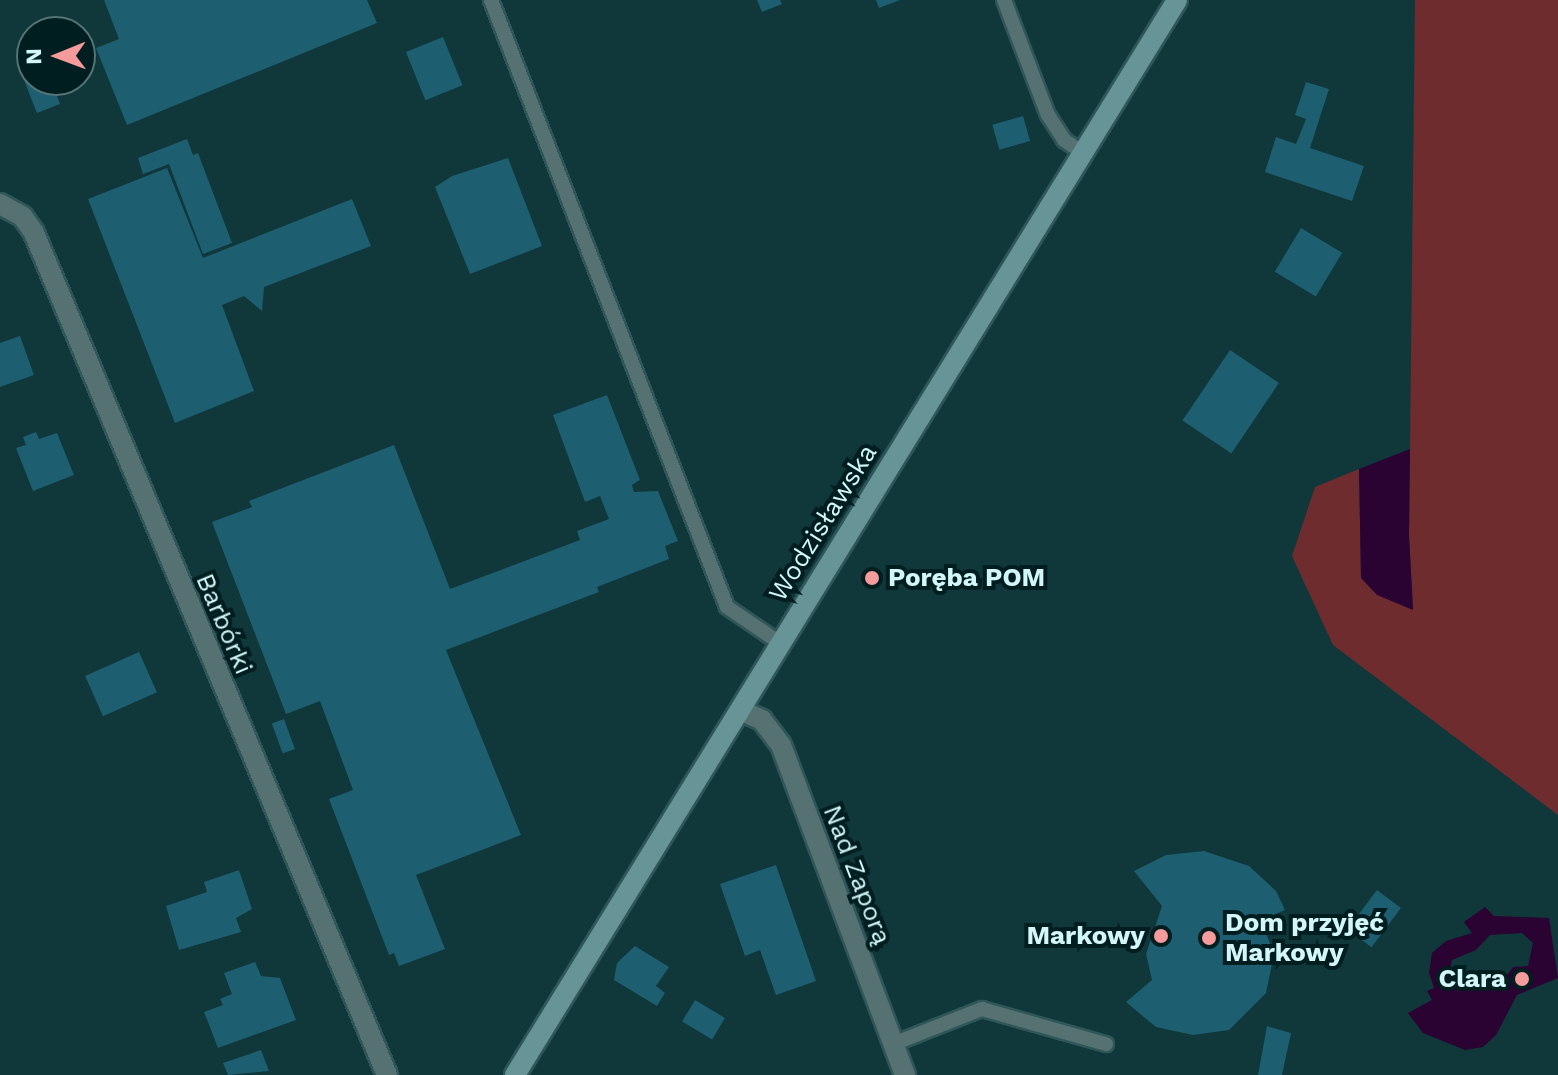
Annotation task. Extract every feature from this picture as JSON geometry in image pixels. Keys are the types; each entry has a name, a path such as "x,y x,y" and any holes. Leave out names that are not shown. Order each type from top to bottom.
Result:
{"main road":[{"name":"Wodzisławska","path":"515,1075 1177,0"}],"street":[{"name":"Barbórki","path":"0,204 23,217 34,233 387,1075"},
{"name":"Nad Zaporą","path":"740,710 762,720 781,745 905,1075"}],"lane":[{"path":"491,0 727,607 780,643"},
{"path":"1004,0 1048,115 1064,140 1083,153"},
{"path":"893,1044 982,1009 999,1010 1106,1044"}],"shaded area":[{"path":"1415,0 1558,0 1558,815 1333,645 1292,556 1315,487 1359,469 1361,578 1413,609 1409,535"},
{"path":"1410,449 1409,535 1413,610 1377,595 1361,578 1359,469"},
{"name":"Clara","path":"1485,907 1494,916 1549,918 1558,978 1517,995 1496,1035 1483,1047 1465,1050 1423,1033 1408,1013 1432,1000 1427,991 1434,988 1429,973 1432,953 1446,941 1472,933 1464,922","holes":["1522,933 1533,943 1528,966 1513,967 1505,978 1494,974 1468,989 1448,980 1452,960 1476,950 1490,935"]}],"building":[{"path":"104,0 367,0 377,23 127,125 96,48 119,39"},
{"path":"757,0 780,0 782,4 762,12"},
{"path":"876,0 900,0 879,8"},
{"path":"443,37 462,85 425,100 406,52"},
{"path":"1306,82 1329,89 1310,148 1364,166 1352,201 1265,172 1276,137 1296,144 1306,119 1295,115"},
{"path":"30,96 57,96 60,104 37,113"},
{"path":"1023,116 1030,141 999,150 992,125"},
{"path":"187,139 193,155 198,153 232,243 203,254 169,164 143,174 138,158"},
{"path":"508,158 542,246 470,274 435,187 452,176"},
{"path":"167,168 203,258 352,199 371,246 264,287 262,311 244,296 222,305 254,391 175,423 88,199"},
{"path":"1301,228 1342,253 1316,296 1275,272"},
{"path":"20,336 34,375 0,387 0,343"},
{"path":"1230,350 1279,383 1231,453 1182,420"},
{"path":"607,395 640,480 632,485 634,492 658,491 678,541 665,546 669,559 597,587 599,592 446,650 521,835 416,875 445,949 399,966 394,953 389,955 329,799 353,790 320,701 286,714 212,522 252,507 249,501 394,445 450,589 580,540 577,531 609,519 600,496 585,502 553,415"},
{"path":"36,432 39,439 57,433 74,475 33,491 16,448 26,445 23,437"},
{"path":"139,652 157,692 103,716 85,676"},
{"path":"284,719 295,749 283,754 272,723"},
{"name":"Dom przyjęć Markowy","path":"1204,851 1249,866 1276,891 1285,910 1261,920 1274,954 1266,993 1229,1030 1193,1035 1156,1027 1126,1002 1152,980 1146,954 1162,906 1134,871 1166,855"},
{"path":"776,865 816,981 776,995 760,950 745,956 720,884"},
{"path":"239,870 252,909 236,918 241,932 179,950 166,906 207,892 204,882"},
{"path":"1377,890 1401,908 1371,947 1348,929"},
{"path":"635,946 669,967 656,986 665,993 657,1006 614,980 617,963"},
{"path":"255,962 261,976 280,978 296,1020 218,1048 204,1012 223,1005 220,999 232,994 224,973"},
{"path":"695,1000 725,1018 712,1039 682,1021"},
{"path":"1267,1026 1291,1033 1282,1075 1258,1075"},
{"path":"261,1050 269,1071 228,1075 223,1063"}],"place":[{"name":"Poręba POM","path":"872,578"},
{"name":"Markowy","path":"1161,936"},
{"name":"Dom przyjęć Markowy","path":"1209,938"},
{"name":"Clara","path":"1522,979"}]}
